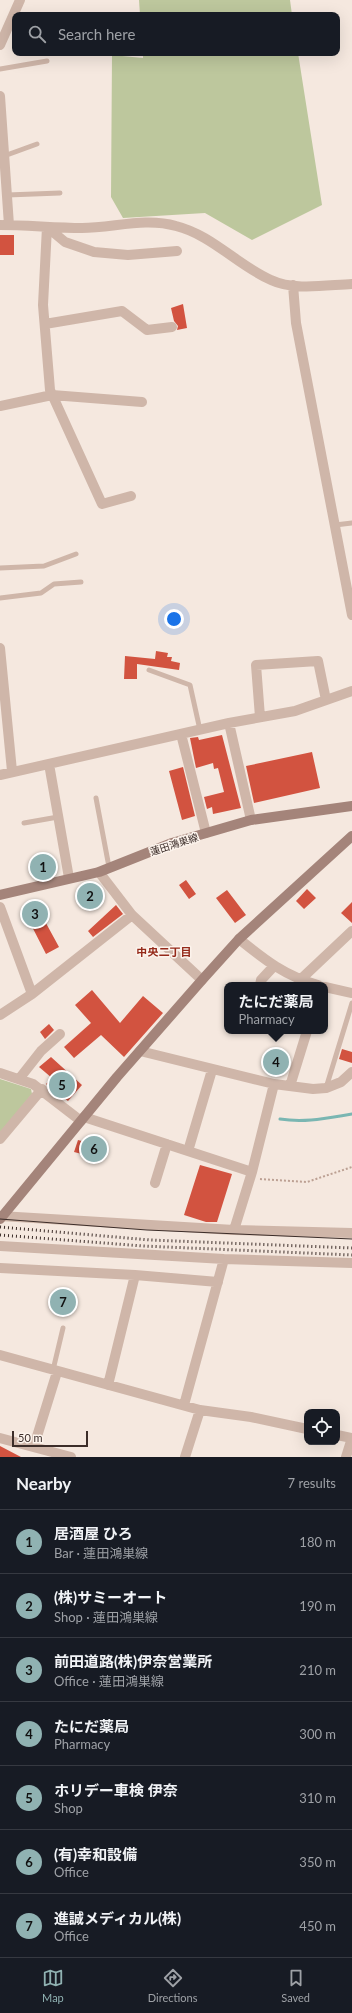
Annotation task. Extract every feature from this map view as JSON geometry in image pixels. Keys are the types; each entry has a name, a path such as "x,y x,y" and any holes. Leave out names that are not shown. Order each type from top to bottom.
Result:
{"street":[{"path":"15,12 20,0"},
{"path":"0,45 12,18"},
{"path":"0,96 2,156 7,195 5,225 83,228 152,222 174,225 192,230 210,240 238,260 271,280 293,285 352,284"},
{"path":"47,227 65,242 94,252 128,255 177,251"},
{"path":"47,227 43,305 50,390 102,504 131,496"},
{"path":"293,285 296,323 352,615"},
{"path":"45,324 122,311 147,330 172,327"},
{"path":"0,406 52,395 142,402"},
{"path":"0,648 12,771"},
{"path":"260,717 256,665 318,661 326,700"},
{"path":"0,775 12,771 229,723 295,711 352,690"},
{"path":"229,723 251,820"},
{"path":"181,734 206,833"},
{"path":"49,764 69,878"},
{"name":"蓮田鴻巣線","path":"0,895 99,872 172,843 251,820 352,806"},
{"path":"1,1217 140,1051 239,939 352,836"},
{"path":"99,872 132,916 202,980"},
{"path":"0,907 32,994"},
{"path":"0,1015 32,994 132,916"},
{"path":"300,980 352,931"},
{"path":"239,939 274,966 300,980 307,982"},
{"path":"261,982 274,966"},
{"path":"328,988 352,993"},
{"path":"20,1079 41,1051 60,1034"},
{"path":"290,1086 306,1034"},
{"path":"140,1051 212,1070 274,1084 313,1089 326,1088 341,1082 352,1072"},
{"path":"188,1151 212,1070"},
{"path":"0,1073 20,1079 42,1089 83,1119 167,1144 251,1175"},
{"path":"234,1230 251,1175 274,1084"},
{"path":"0,1139 42,1089"},
{"path":"155,1183 167,1144"},
{"path":"1,1217 234,1230 352,1233"},
{"path":"0,1246 224,1260 352,1263"},
{"path":"184,1405 224,1260"},
{"path":"0,1268 135,1275 218,1282"},
{"path":"108,1385 135,1275"},
{"path":"0,1355 200,1410 251,1417 304,1428"},
{"path":"34,1446 55,1371"},
{"path":"185,1457 200,1410"},
{"path":"340,1436 352,1438 346,1457"},
{"path":"0,1438 71,1457"}],"lane":[{"path":"0,69 47,61"},
{"path":"2,156 37,144"},
{"path":"7,195 60,193"},
{"path":"335,525 352,523"},
{"path":"0,568 44,566 76,554"},
{"path":"0,598 42,593 54,584 81,582"},
{"path":"149,670 190,685 200,730"},
{"path":"96,798 109,867"},
{"path":"24,822 58,817"},
{"path":"326,1088 352,1003"},
{"path":"55,1371 63,1328"}],"path":[{"path":"251,1175 308,1182 352,1168"}],"green space":[{"path":"139,0 290,0 292,12 140,12"},
{"path":"112,56 143,58 143,56 298,56 322,205 252,240 205,213 123,218 111,197"},
{"path":"0,1079 31,1089 32,1094 0,1133"}],"building":[{"path":"0,235 14,235 14,255 0,255"},
{"path":"183,304 187,328 177,330 178,326 174,321 171,308"},
{"path":"156,651 168,653 167,657 172,657 171,661 180,663 179,670 137,664 137,679 124,679 125,656 155,659"},
{"path":"222,735 241,808 213,814 212,807 207,809 204,797 224,792 218,768 214,769 213,763 196,768 190,738 198,737 199,740"},
{"path":"312,752 320,788 254,803 246,766"},
{"path":"183,767 195,816 182,820 169,771"},
{"path":"186,880 196,894 189,899 179,885"},
{"path":"307,889 316,898 304,909 296,901"},
{"path":"227,890 246,915 235,923 216,898"},
{"path":"352,902 352,923 341,913"},
{"path":"35,903 59,947 46,954 23,909"},
{"path":"116,905 123,914 93,937 88,931"},
{"path":"92,990 120,1023 143,996 163,1013 124,1057 101,1035 74,1058 64,1047 91,1023 75,1005"},
{"path":"49,1024 54,1030 45,1039 40,1032"},
{"path":"342,1049 352,1052 352,1063 339,1059"},
{"path":"274,1055 283,1058 278,1072 269,1068"},
{"path":"51,1057 82,1085 68,1101 46,1084 52,1078 39,1067"},
{"path":"78,1140 104,1147 101,1159 74,1152"},
{"path":"200,1165 232,1174 217,1222 206,1222 184,1215"},
{"path":"60,1295 71,1297 68,1311 50,1307"},
{"path":"0,1446 21,1457 0,1457"}],"waterway":[{"path":"280,1119 307,1120 352,1114"}],"tram line":[{"path":"0,1219 147,1230 352,1239"}],"railway":[{"path":"0,1227 150,1240 352,1248"},
{"path":"0,1235 143,1246 352,1255"}],"place":[{"name":"居酒屋 ひろ","path":"43,867"},
{"name":"(株)サミーオート","path":"90,896"},
{"name":"前田道路(株)伊奈営業所","path":"35,914"},
{"name":"たにだ薬局","path":"276,1062"},
{"name":"ホリデー車検 伊奈","path":"62,1085"},
{"name":"(有)幸和設備","path":"94,1149"},
{"name":"進誠メディカル(株)","path":"63,1302"}],"district":[{"name":"中央二丁目","path":"164,951"}]}
